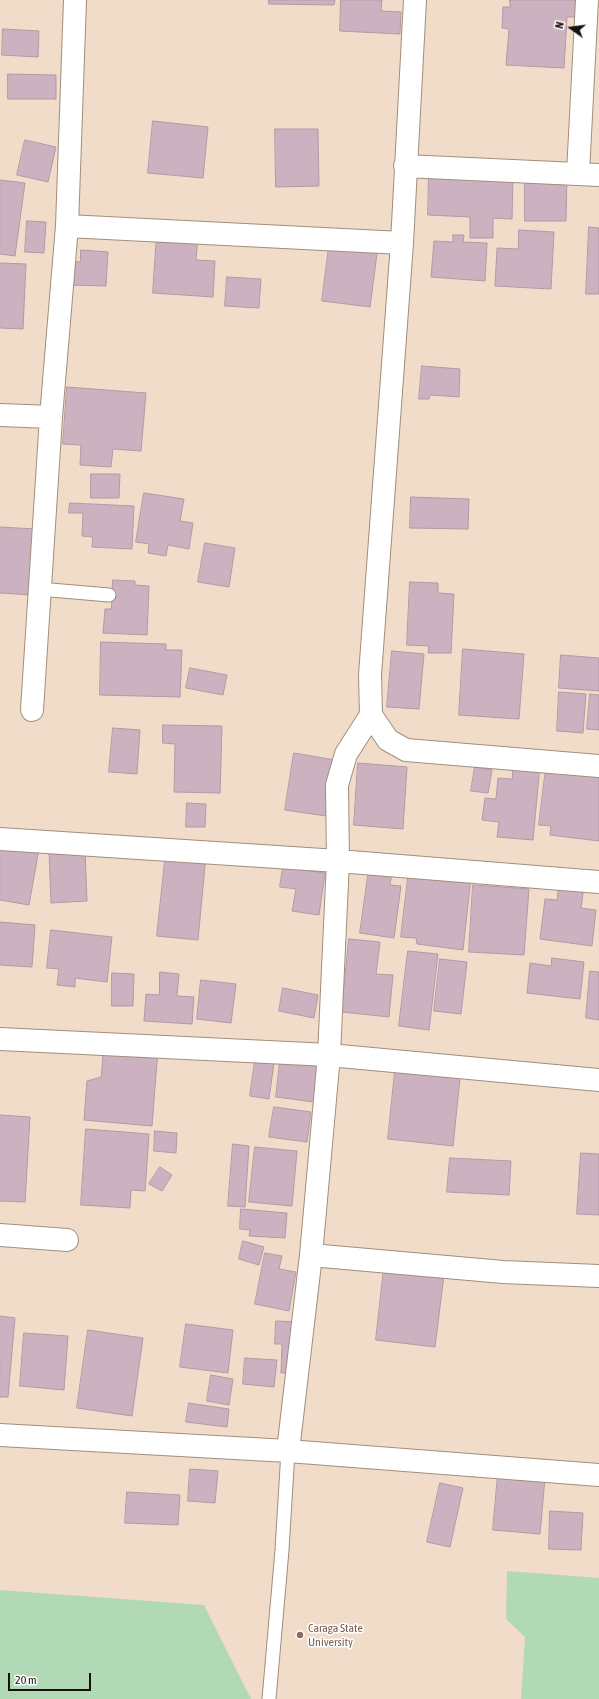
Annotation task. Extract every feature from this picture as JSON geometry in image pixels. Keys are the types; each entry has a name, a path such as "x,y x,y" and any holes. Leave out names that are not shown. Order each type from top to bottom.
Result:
{"street":[{"path":"32,710 50,417 67,226 76,0"},
{"path":"415,0 402,243 370,675 371,715 388,740 406,750 599,766"},
{"path":"405,166 589,174 587,0"},
{"path":"67,226 402,243"},
{"path":"0,415 50,417"},
{"path":"288,1451 311,1255 329,1055 338,862 337,785 346,754 371,715"},
{"path":"0,838 599,882"},
{"path":"0,1040 329,1055 599,1080"},
{"path":"0,1235 67,1240"},
{"path":"311,1255 503,1272 599,1276"},
{"path":"0,1435 288,1451 599,1475"}],"lane":[{"path":"39,589 109,595"},
{"path":"269,1699 282,1550 288,1451"}],"green space":[{"path":"507,1571 599,1578 599,1699 521,1699 525,1637 506,1619"},
{"path":"0,1590 204,1605 251,1699 0,1699"}],"building":[{"path":"269,0 335,0 334,5 269,4"},
{"path":"341,0 382,0 381,11 401,12 400,34 340,31"},
{"path":"510,0 579,0 578,17 567,17 564,68 506,65 509,29 502,28 503,7 510,7"},
{"path":"3,29 39,31 38,57 2,55"},
{"path":"8,74 56,75 56,99 8,99"},
{"path":"153,121 208,127 203,178 148,173"},
{"path":"275,129 318,129 319,186 276,187"},
{"path":"25,140 56,147 48,182 17,175"},
{"path":"525,174 567,175 566,221 525,221"},
{"path":"429,175 513,179 512,219 493,218 493,238 470,238 470,217 428,215"},
{"path":"0,180 25,183 15,256 0,254"},
{"path":"27,221 46,222 44,253 25,252"},
{"path":"589,227 599,228 599,294 586,294"},
{"path":"519,230 554,232 551,289 495,286 497,248 518,249"},
{"path":"157,233 198,235 196,260 215,261 213,297 153,293"},
{"path":"453,235 464,235 463,242 487,243 485,281 431,277 434,241 453,242"},
{"path":"330,239 378,246 370,307 322,301"},
{"path":"81,250 108,252 106,286 70,285 71,261 80,262"},
{"path":"0,263 26,264 23,329 0,328"},
{"path":"227,277 261,279 259,308 225,306"},
{"path":"422,366 460,369 459,397 430,395 429,399 419,399"},
{"path":"67,387 146,393 141,451 113,449 111,467 80,465 81,445 63,444"},
{"path":"91,474 120,474 119,498 91,498"},
{"path":"144,493 184,499 180,521 193,523 189,549 168,545 166,556 148,553 149,544 136,542"},
{"path":"411,497 469,499 468,529 410,528"},
{"path":"70,503 134,506 132,549 92,547 93,537 82,536 83,513 69,513"},
{"path":"0,527 36,529 32,595 0,593"},
{"path":"205,543 235,548 229,587 198,582"},
{"path":"113,580 135,581 135,585 149,586 147,635 103,633 105,609 111,609"},
{"path":"410,582 438,583 438,593 454,594 451,653 428,653 429,646 407,645"},
{"path":"101,642 166,644 166,650 182,650 180,697 100,695"},
{"path":"463,649 524,654 519,719 459,715"},
{"path":"392,651 424,654 419,709 387,707"},
{"path":"561,655 599,658 599,691 559,688"},
{"path":"190,668 227,675 223,695 186,688"},
{"path":"559,692 586,694 583,733 557,731"},
{"path":"590,694 599,695 599,730 587,729"},
{"path":"163,725 222,726 220,793 174,792 175,744 163,743"},
{"path":"113,728 140,730 137,774 109,772"},
{"path":"294,753 335,760 326,816 285,810"},
{"path":"513,762 540,765 533,840 497,837 499,822 482,820 485,798 496,799 498,778 512,779"},
{"path":"358,763 407,767 403,829 354,825"},
{"path":"475,767 492,770 488,793 471,791"},
{"path":"546,768 599,775 599,841 550,835 551,826 539,825"},
{"path":"187,803 206,804 205,827 186,827"},
{"path":"0,842 39,849 29,905 0,900"},
{"path":"85,850 87,901 51,903 49,851"},
{"path":"166,852 206,855 198,940 157,936"},
{"path":"283,867 325,873 319,915 292,911 296,889 280,887"},
{"path":"369,869 392,872 390,885 401,886 394,938 360,933"},
{"path":"409,870 471,877 463,950 417,944 416,938 401,937"},
{"path":"559,883 584,886 581,908 596,910 592,946 540,939 545,899 557,900"},
{"path":"473,885 529,889 524,955 469,952"},
{"path":"0,922 35,925 32,967 0,965"},
{"path":"51,930 112,937 107,982 75,978 75,987 57,985 59,969 47,968"},
{"path":"349,939 380,942 376,974 393,975 389,1017 342,1012"},
{"path":"408,951 438,954 429,1030 399,1026"},
{"path":"552,958 584,962 580,999 527,993 530,963 551,966"},
{"path":"440,959 467,962 461,1014 434,1011"},
{"path":"590,971 599,972 599,1020 586,1018"},
{"path":"160,972 179,974 177,996 194,997 192,1024 144,1021 146,994 159,995"},
{"path":"112,973 134,974 133,1006 112,1006"},
{"path":"201,980 236,984 231,1023 197,1019"},
{"path":"283,988 318,995 314,1018 279,1011"},
{"path":"104,1045 158,1049 152,1126 84,1120 87,1081 101,1077"},
{"path":"281,1054 320,1059 314,1102 276,1097"},
{"path":"255,1061 274,1063 269,1099 250,1096"},
{"path":"396,1062 461,1069 453,1146 388,1139"},
{"path":"274,1107 311,1112 307,1142 269,1137"},
{"path":"0,1115 30,1117 25,1202 0,1201"},
{"path":"86,1129 149,1134 145,1191 131,1190 130,1208 81,1205"},
{"path":"155,1131 177,1133 176,1153 154,1151"},
{"path":"233,1144 249,1146 245,1207 228,1206"},
{"path":"255,1147 297,1151 292,1206 249,1202"},
{"path":"581,1153 599,1154 599,1215 577,1214"},
{"path":"450,1158 511,1161 509,1195 447,1192"},
{"path":"160,1167 172,1175 162,1191 149,1184"},
{"path":"241,1209 287,1213 285,1238 249,1236 250,1230 240,1229"},
{"path":"243,1241 264,1247 259,1265 239,1259"},
{"path":"265,1253 282,1256 279,1269 296,1272 289,1311 255,1304"},
{"path":"384,1268 444,1275 435,1347 376,1340"},
{"path":"0,1316 15,1318 8,1397 0,1397"},
{"path":"276,1321 299,1322 297,1373 281,1373 282,1344 275,1344"},
{"path":"186,1324 233,1330 228,1373 180,1367"},
{"path":"88,1330 143,1338 132,1416 77,1408"},
{"path":"24,1333 68,1336 64,1390 20,1386"},
{"path":"245,1358 277,1360 274,1387 243,1384"},
{"path":"211,1375 233,1379 229,1405 207,1401"},
{"path":"189,1403 229,1409 227,1427 186,1422"},
{"path":"190,1469 218,1471 215,1503 188,1501"},
{"path":"498,1474 545,1478 540,1534 493,1530"},
{"path":"440,1483 463,1488 450,1547 427,1542"},
{"path":"127,1492 180,1495 178,1525 125,1523"},
{"path":"550,1511 583,1513 581,1550 549,1549"}],"place":[{"name":"Caraga State University","path":"300,1635"}]}
